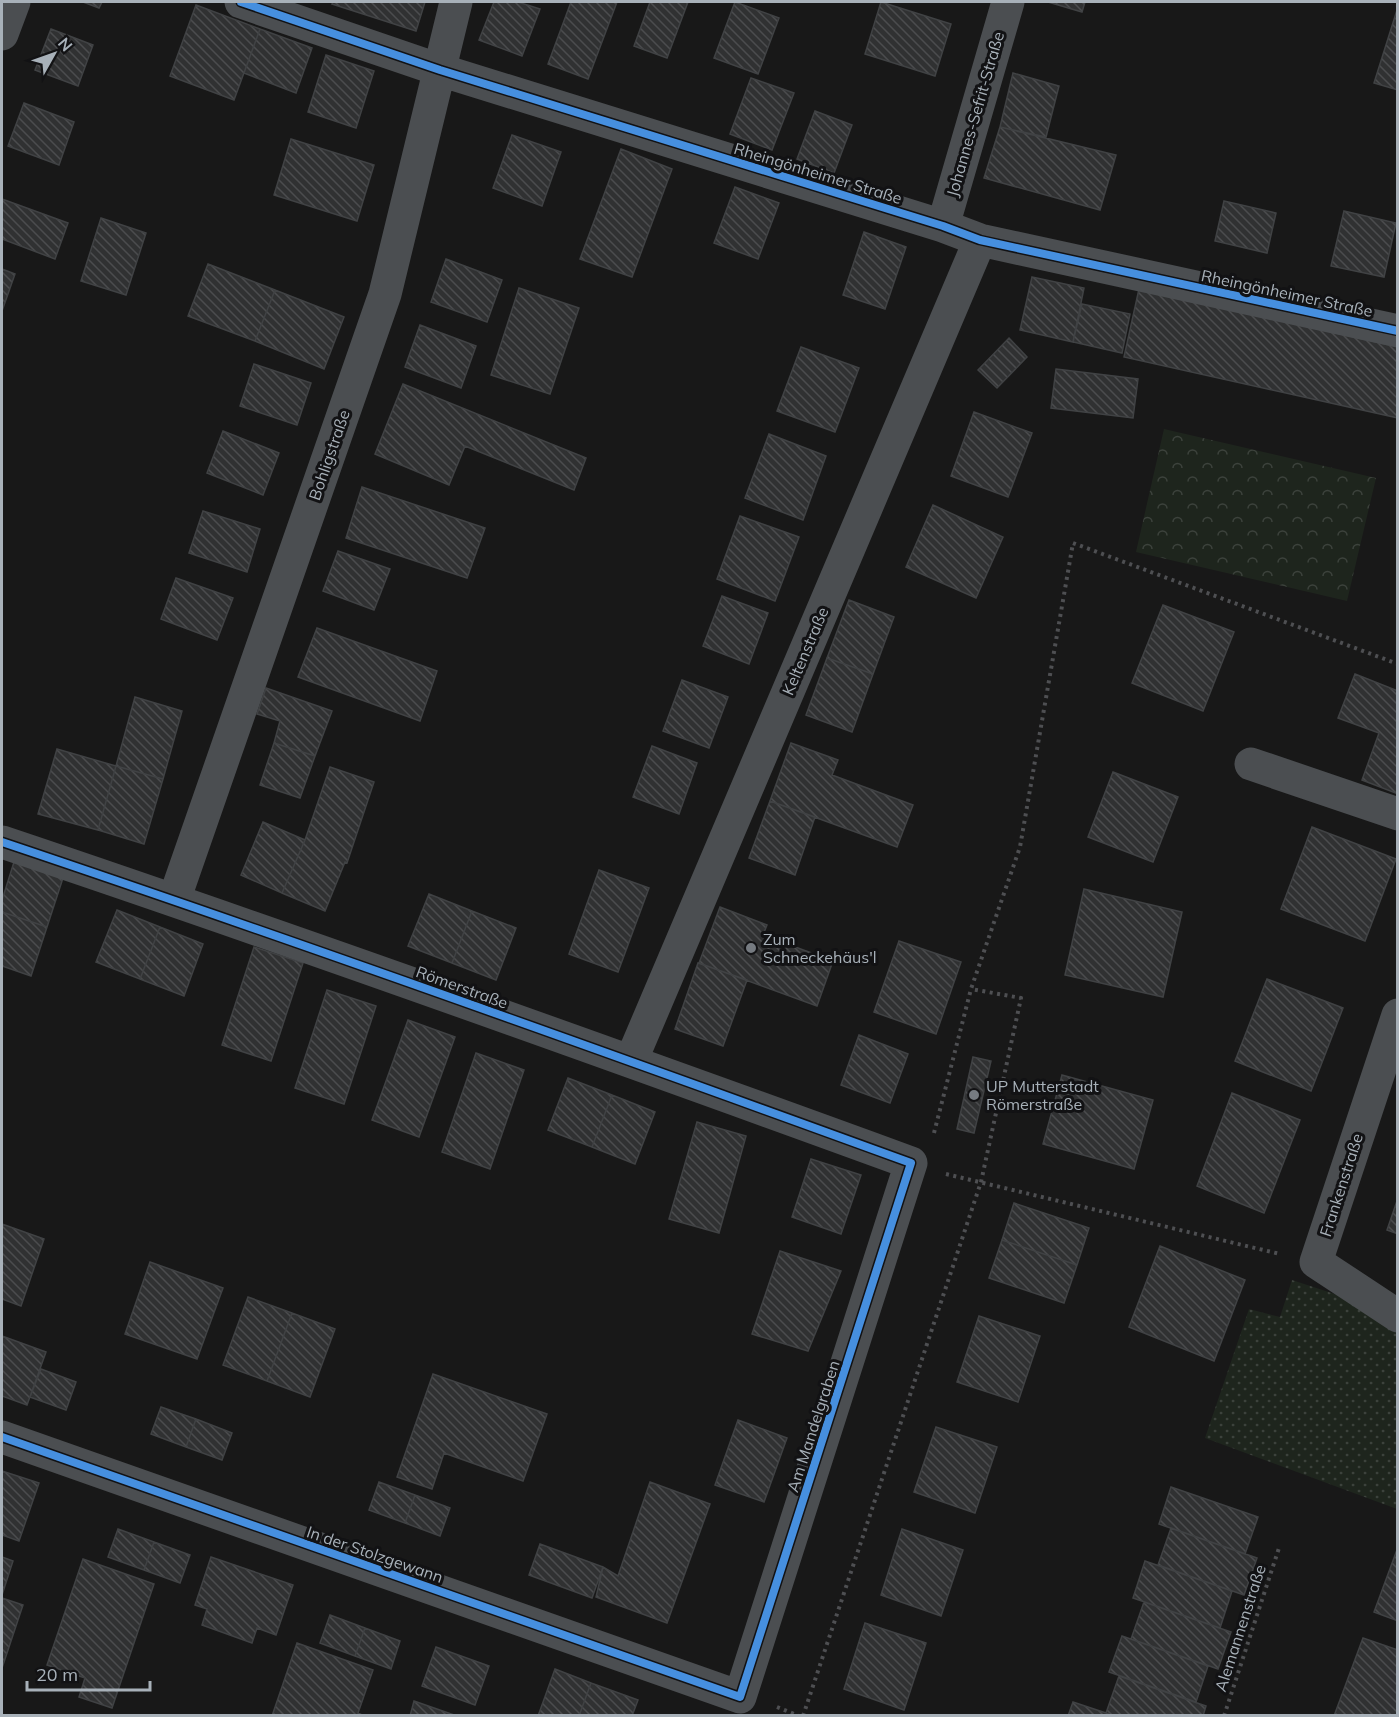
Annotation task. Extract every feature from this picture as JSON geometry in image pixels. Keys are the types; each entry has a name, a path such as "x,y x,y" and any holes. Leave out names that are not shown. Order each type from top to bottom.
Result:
{"street":[{"path":"2,34 14,2"},
{"name":"Rheingönheimer Straße","path":"241,2 440,70 943,226 980,240 1398,331"},
{"name":"Bohligstraße","path":"174,900 385,294 456,2"},
{"name":"Johannes-Sefrit-Straße","path":"943,226 1008,2"},
{"name":"Keltenstraße","path":"631,1061 980,240"},
{"path":"1251,764 1398,814"},
{"name":"Römerstraße","path":"2,842 631,1061 918,1166"},
{"name":"Frankenstraße","path":"1316,1262 1398,1015"},
{"name":"Am Mandelgraben","path":"740,1697 918,1166"},
{"path":"1316,1262 1398,1316"},
{"name":"In der Stolzgewann","path":"2,1437 740,1697"}],"path":[{"path":"1316,1262 918,1166 971,988 1020,847 1073,543 1398,664"},
{"path":"803,1716 981,1182 1021,998 971,988"}],"green space":[{"path":"1164,429 1376,478 1347,601 1136,552"},
{"path":"1292,1280 1356,1301 1397,1331 1397,1509 1205,1438 1249,1309 1280,1317"}],"building":[{"path":"83,2 102,2 99,8"},
{"path":"333,2 425,2 416,31 332,4"},
{"path":"494,2 518,2 540,9 522,56 479,40"},
{"path":"571,2 617,2 588,79 548,64"},
{"path":"650,2 688,2 667,58 634,46"},
{"path":"735,2 779,18 758,74 714,58"},
{"path":"881,2 951,24 935,76 865,54"},
{"path":"1048,2 1085,2 1082,12"},
{"path":"196,5 260,29 234,100 170,76"},
{"path":"1398,10 1398,90 1374,83"},
{"path":"51,29 93,45 78,86 35,70"},
{"path":"260,29 312,48 296,93 244,73"},
{"path":"326,55 374,71 356,128 308,112"},
{"path":"1013,73 1059,86 1046,137 1000,127"},
{"path":"751,78 794,93 772,150 730,134"},
{"path":"24,103 74,122 59,165 8,146"},
{"path":"815,111 852,125 834,173 797,159"},
{"path":"1000,127 1116,155 1100,210 984,178"},
{"path":"512,135 561,152 542,206 493,188"},
{"path":"291,139 374,165 357,221 274,195"},
{"path":"621,149 672,169 632,277 580,259"},
{"path":"735,187 779,203 758,259 714,243"},
{"path":"2,199 68,223 55,259 2,239"},
{"path":"1224,201 1276,213 1267,253 1215,241"},
{"path":"1344,211 1396,223 1384,277 1331,266"},
{"path":"101,218 146,233 126,295 81,281"},
{"path":"864,232 906,247 885,309 843,295"},
{"path":"446,259 502,280 487,322 431,302"},
{"path":"208,264 275,290 255,341 188,316"},
{"path":"2,269 15,274 2,311"},
{"path":"1032,277 1084,288 1073,342 1020,330"},
{"path":"519,288 579,308 550,394 491,375"},
{"path":"1139,289 1398,347 1398,418 1124,357"},
{"path":"275,290 344,317 324,369 255,341"},
{"path":"1082,304 1130,314 1122,353 1073,342"},
{"path":"420,325 476,346 461,388 405,367"},
{"path":"1009,338 1027,357 997,388 978,370"},
{"path":"801,347 859,368 835,432 777,411"},
{"path":"254,364 311,383 297,425 240,406"},
{"path":"1056,369 1138,379 1133,418 1051,408"},
{"path":"403,384 586,458 574,490 465,446 449,485 375,454"},
{"path":"974,412 1032,433 1008,497 951,476"},
{"path":"223,431 279,453 263,495 207,473"},
{"path":"769,434 826,456 803,520 745,498"},
{"path":"362,487 485,528 467,578 346,538"},
{"path":"933,505 1003,537 976,598 906,567"},
{"path":"203,511 260,529 247,572 189,553"},
{"path":"740,516 799,537 775,601 717,579"},
{"path":"338,551 390,569 374,610 323,591"},
{"path":"176,578 233,598 217,640 161,619"},
{"path":"722,596 768,613 749,664 703,646"},
{"path":"849,600 894,617 873,674 827,658"},
{"path":"1163,605 1234,632 1203,711 1132,683"},
{"path":"317,628 437,671 420,721 298,677"},
{"path":"827,658 873,674 852,732 806,715"},
{"path":"1355,674 1398,691 1398,794 1362,780 1379,733 1338,718"},
{"path":"682,680 728,697 709,748 663,731"},
{"path":"266,688 332,711 315,756 274,743 280,721 257,714"},
{"path":"135,697 182,711 163,779 116,766"},
{"path":"274,743 315,756 300,798 260,785"},
{"path":"791,743 838,760 832,775 913,805 897,847 770,801"},
{"path":"652,746 697,763 679,814 633,797"},
{"path":"57,749 116,766 98,830 38,814"},
{"path":"116,766 163,779 144,844 98,830"},
{"path":"330,767 374,782 347,863 345,862 325,911 282,893 305,840"},
{"path":"1113,772 1178,797 1153,862 1088,837"},
{"path":"770,801 815,817 795,875 749,858"},
{"path":"263,822 305,840 282,893 241,875"},
{"path":"1312,827 1396,859 1365,941 1281,909"},
{"path":"14,862 63,878 47,927 2,912 2,900"},
{"path":"599,870 649,888 618,972 569,954"},
{"path":"1084,889 1182,912 1163,997 1065,975"},
{"path":"429,894 472,911 452,963 408,946"},
{"name":"Zum Schneckehäus'l","path":"720,907 767,925 763,935 833,961 817,1006 699,963"},
{"path":"117,910 160,927 140,979 96,962"},
{"path":"472,911 516,928 496,980 452,963"},
{"path":"2,912 47,927 31,976 2,966"},
{"path":"160,927 203,944 184,996 140,979"},
{"path":"899,941 961,962 936,1034 874,1012"},
{"path":"254,947 303,963 271,1061 222,1045"},
{"path":"698,963 747,980 723,1046 675,1029"},
{"path":"1267,979 1343,1008 1311,1091 1235,1061"},
{"path":"327,990 376,1006 344,1104 295,1088"},
{"path":"408,1020 455,1037 419,1137 372,1120"},
{"path":"859,1035 908,1054 890,1103 841,1085"},
{"path":"476,1053 524,1070 490,1169 442,1152"},
{"name":"UP Mutterstadt Römerstraße","path":"973,1057 991,1061 974,1133 957,1129"},
{"path":"1062,1075 1153,1100 1134,1169 1043,1144"},
{"path":"568,1078 612,1095 592,1147 548,1130"},
{"path":"1232,1093 1300,1120 1264,1213 1197,1186"},
{"path":"612,1095 655,1112 635,1164 592,1147"},
{"path":"697,1122 746,1136 719,1233 669,1219"},
{"path":"811,1159 861,1175 841,1234 792,1217"},
{"path":"1398,1198 1398,1234 1387,1230"},
{"path":"1014,1203 1089,1228 1077,1265 1002,1240"},
{"path":"2,1224 44,1239 21,1306 2,1299"},
{"path":"1002,1240 1077,1265 1064,1303 989,1278"},
{"path":"1160,1246 1245,1280 1214,1361 1129,1327"},
{"path":"780,1251 841,1271 808,1351 752,1334"},
{"path":"150,1262 223,1288 197,1359 125,1334"},
{"path":"248,1297 292,1313 267,1381 223,1365"},
{"path":"292,1313 335,1329 310,1397 267,1381"},
{"path":"979,1316 1040,1336 1018,1402 957,1382"},
{"path":"2,1336 46,1352 27,1405 2,1396"},
{"path":"41,1369 76,1382 66,1410 30,1397"},
{"path":"433,1374 547,1414 523,1481 444,1453 432,1489 397,1477"},
{"path":"161,1407 196,1419 186,1447 151,1434"},
{"path":"196,1419 232,1433 222,1460 186,1447"},
{"path":"738,1420 787,1438 764,1502 715,1485"},
{"path":"936,1427 997,1447 975,1513 914,1492"},
{"path":"2,1471 39,1483 19,1541 2,1535"},
{"path":"379,1482 415,1495 405,1523 369,1510"},
{"path":"650,1482 710,1504 667,1623 596,1597 603,1567 618,1576"},
{"path":"1171,1487 1258,1517 1245,1554 1159,1524"},
{"path":"415,1495 450,1508 440,1536 405,1523"},
{"path":"1171,1528 1257,1558 1244,1595 1158,1565"},
{"path":"118,1529 154,1542 144,1570 108,1557"},
{"path":"902,1529 963,1550 941,1616 881,1595"},
{"path":"154,1542 190,1555 180,1583 144,1570"},
{"path":"540,1544 603,1567 592,1598 529,1575"},
{"path":"1398,1547 1398,1621 1374,1612"},
{"path":"2,1557 13,1561 2,1595"},
{"path":"211,1557 293,1585 276,1635 257,1628 252,1643 202,1625 207,1609 195,1605"},
{"path":"83,1559 154,1584 112,1708 79,1697 85,1678 47,1665"},
{"path":"1145,1561 1232,1591 1220,1628 1133,1598"},
{"path":"2,1598 23,1605 2,1668"},
{"path":"1144,1602 1231,1632 1218,1669 1131,1639"},
{"path":"330,1615 365,1628 355,1656 320,1643"},
{"path":"865,1623 926,1643 904,1710 844,1689"},
{"path":"365,1628 400,1641 391,1669 355,1656"},
{"path":"1122,1636 1208,1666 1196,1702 1109,1672"},
{"path":"1363,1638 1398,1650 1398,1716 1334,1716"},
{"path":"297,1643 373,1670 358,1713 364,1716 272,1716"},
{"path":"436,1647 489,1666 475,1705 422,1686"},
{"path":"555,1669 591,1683 579,1716 538,1716"},
{"path":"1119,1676 1206,1706 1203,1716 1114,1716 1106,1713"},
{"path":"591,1683 638,1700 632,1716 579,1716"},
{"path":"414,1701 457,1716 410,1716"},
{"path":"1073,1702 1106,1713 1114,1716 1068,1716"}],"cycle path":[{"path":"241,2 440,70 943,226 980,240 1398,331"},
{"path":"2,842 457,1000 911,1163 740,1697 2,1437"}],"place":[{"name":"Zum Schneckehäus'l","path":"751,948"},
{"name":"UP Mutterstadt Römerstraße","path":"974,1095"}]}
